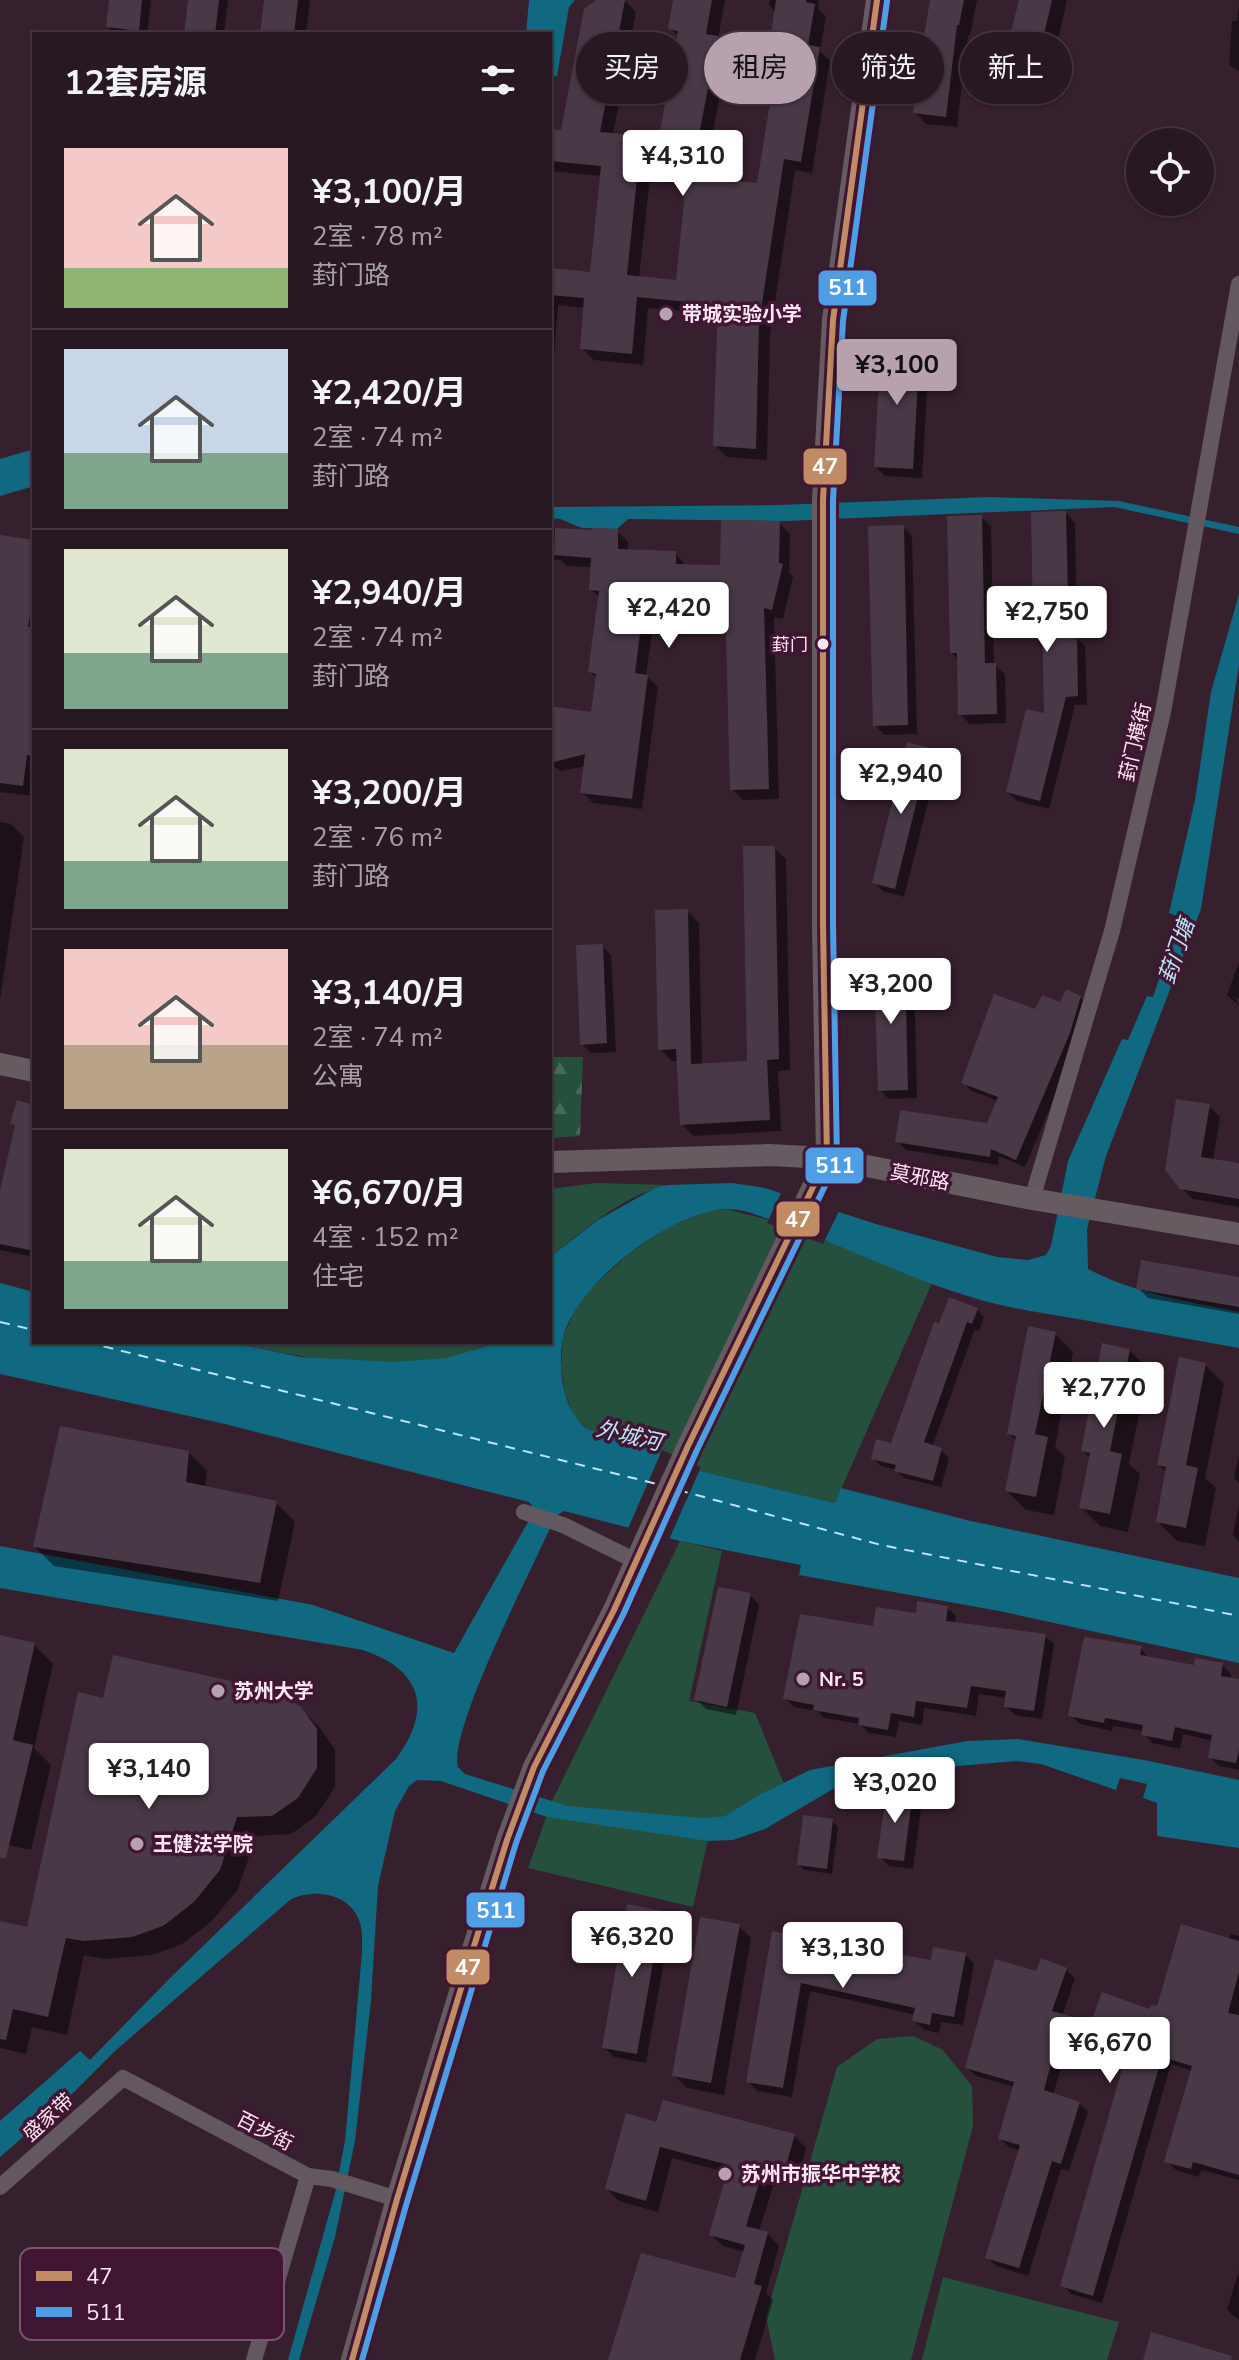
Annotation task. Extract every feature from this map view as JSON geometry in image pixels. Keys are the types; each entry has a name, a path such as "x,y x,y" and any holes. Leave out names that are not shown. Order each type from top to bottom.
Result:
{"main road":[{"path":"352,2360 397,2199 516,1816 540,1753 827,1158 823,924 823,500 833,320 877,0"},
{"path":"0,1064 32,1071"},
{"name":"莫邪路","path":"552,1162 769,1155 827,1158 1040,1200 1239,1234"}],"street":[{"name":"葑门横街","path":"1040,1200 1112,931 1163,712 1239,284"},
{"path":"524,1512 638,1555"},
{"name":"百步街","path":"123,2078 308,2176 332,2179 397,2199"},
{"name":"盛家带","path":"0,2187 123,2078"},
{"path":"284,2258 308,2176"},
{"path":"254,2360 260,2340"}],"green space":[{"path":"552,1057 583,1057 580,1136 552,1138"},
{"path":"597,1183 668,1185 620,1205 552,1255 552,1189"},
{"path":"726,1209 814,1236 932,1283 835,1503 700,1471 662,1454 587,1429 574,1416 565,1393 561,1368 563,1338 575,1309 588,1291 630,1253 667,1228 703,1212"},
{"path":"239,1344 495,1344 435,1360 401,1363 366,1363 296,1355"},
{"path":"680,1541 722,1551 689,1701 755,1713 784,1784 725,1816 713,1817 693,1907 528,1868 552,1801"},
{"path":"913,2036 943,2050 972,2086 973,2126 911,2360 775,2360 766,2316 837,2067 877,2039"},
{"path":"943,2277 1119,2322 1107,2360 922,2360"}],"water":[{"path":"529,0 575,0 569,7 557,76 552,76 552,32 526,32"},
{"path":"32,450 32,487 0,496 0,459"},
{"path":"989,497 1119,501 1239,527 1239,534 1114,507 786,521 628,519 617,529 582,528 552,518 552,507 779,505"},
{"name":"葑门塘","path":"1239,594 1239,665 1201,909 1106,1156 1087,1229 1088,1269 1143,1291 1239,1312 1239,1348 984,1301 924,1281 763,1217 726,1209 704,1213 653,1237 605,1275 585,1296 571,1318 563,1339 561,1363 567,1400 587,1429 662,1454 700,1471 835,1503 841,1488 971,1521 1239,1578 1239,1663 999,1611 799,1575 801,1565 680,1541 564,1511 556,1516 476,1691 458,1749 458,1767 465,1774 568,1806 701,1818 725,1816 810,1770 967,1741 1018,1739 1239,1780 1239,1848 1157,1836 1157,1803 1143,1798 1147,1784 1120,1778 1116,1790 1041,1764 1017,1761 958,1766 913,1778 833,1789 765,1829 733,1840 708,1841 547,1817 441,1781 417,1780 409,1786 395,1811 378,1886 371,2000 355,2141 335,2237 299,2360 288,2360 335,2193 345,2141 362,1953 359,1920 347,1904 329,1895 319,1894 290,1900 115,2051 70,2096 0,2157 0,2121 80,2051 90,2060 396,1759 415,1724 416,1693 398,1668 363,1650 0,1588 0,1546 313,1605 454,1653 533,1513 533,1507 529,1502 225,1424 0,1374 0,1283 32,1291 32,1344 239,1344 301,1357 394,1362 447,1358 494,1344 552,1344 552,1255 598,1220 655,1188 668,1185 732,1183 765,1188 876,1224 997,1257 1028,1260 1046,1255 1051,1246 1068,1161 1122,1039 1128,1040 1147,996 1153,997 1180,917 1169,913 1195,800 1211,692"}],"pier":[{"path":"783,1189 840,1209 823,1244 767,1223"},
{"path":"662,1450 701,1467 668,1542 627,1531"}],"building":[{"path":"109,0 142,0 139,31 106,27"},
{"path":"188,0 219,0 215,32 184,32"},
{"path":"264,0 298,0 294,32 260,32"},
{"path":"596,0 625,0 619,32 580,32 584,9"},
{"path":"673,0 712,0 704,32 705,104 699,135 716,137 713,179 757,183 770,104 811,104 801,162 784,159 759,323 756,449 713,446 718,305 637,297 632,354 580,349 584,298 552,295 552,268 590,272 601,166 552,161 552,129 561,130 576,51 576,104 605,104 600,132 659,137 665,104 688,104 688,32 668,29","holes":["638,168 687,173 676,280 627,275"]},
{"path":"776,0 806,0 815,4 810,32 771,32"},
{"path":"930,0 964,0 957,25 946,117 913,113 914,104 944,104 944,32 925,32"},
{"path":"1019,0 1052,0 1045,32 1011,32"},
{"path":"816,46 820,47 816,71"},
{"path":"881,345 920,347 913,469 874,467"},
{"path":"1066,511 1069,635 1077,635 1078,696 1066,697 1040,801 1006,792 1026,709 1044,713 1042,618 1033,618 1031,512"},
{"path":"982,515 985,663 996,663 997,714 958,715 957,653 950,653 947,516"},
{"path":"721,520 780,521 779,563 783,564 772,610 764,608 769,789 730,790 725,593 675,592 675,596 645,595 635,673 648,675 632,799 580,793 585,754 552,762 552,706 591,712 596,674 588,672 599,591 589,590 591,558 554,555 555,528 618,529 618,549 676,551 676,564 720,565"},
{"path":"904,525 908,725 873,726 868,526"},
{"path":"0,535 32,540 32,603 28,627 32,627 32,756 27,755 23,786 0,783"},
{"path":"907,742 930,748 895,889 872,883"},
{"path":"743,846 775,846 779,1059 767,1060 770,1120 680,1125 676,1049 658,1050 655,910 688,909 691,1064 747,1061"},
{"path":"603,944 607,1043 580,1045 576,945"},
{"path":"905,961 908,1090 878,1091 874,962"},
{"path":"1066,989 1081,996 1070,1033 1016,1160 991,1149 990,1157 895,1142 900,1110 987,1123 998,1097 961,1083 994,994 1035,1009 1042,995 1060,1002"},
{"path":"1176,1099 1210,1104 1201,1157 1239,1163 1239,1199 1180,1189 1165,1170"},
{"path":"17,1100 32,1104 32,1251 0,1244 0,1191 15,1125 10,1124"},
{"path":"1141,1260 1239,1277 1239,1307 1136,1289"},
{"path":"949,1297 978,1308 972,1324 967,1322 924,1442 942,1448 933,1481 894,1471 896,1465 871,1459 876,1439 891,1443 934,1322 939,1323"},
{"path":"1028,1326 1056,1332 1035,1434 1048,1437 1036,1497 1005,1491 1016,1436 1007,1434"},
{"path":"1102,1343 1130,1349 1110,1451 1122,1454 1110,1514 1079,1508 1090,1453 1081,1451"},
{"path":"1179,1357 1206,1363 1186,1465 1198,1468 1186,1528 1156,1522 1166,1467 1157,1465"},
{"path":"60,1426 189,1451 186,1482 277,1501 260,1583 33,1547"},
{"path":"718,1587 751,1593 727,1707 694,1700"},
{"path":"917,1601 948,1606 946,1621 1046,1634 1034,1711 1004,1707 1006,1691 971,1686 967,1708 916,1701 914,1717 891,1713 888,1730 858,1725 859,1718 813,1710 814,1705 783,1699 800,1614 873,1626 876,1607 916,1613"},
{"path":"0,1635 35,1643 13,1740 33,1745 6,1858 0,1858"},
{"path":"1084,1637 1142,1646 1140,1655 1194,1665 1195,1658 1223,1663 1221,1676 1239,1679 1239,1750 1236,1763 1208,1758 1212,1735 1175,1727 1172,1741 1141,1735 1143,1725 1105,1718 1104,1723 1068,1716"},
{"name":"王健法学院","path":"113,1655 272,1690 301,1707 317,1729 317,1768 298,1798 272,1816 237,1817 220,1870 194,1902 163,1926 132,1937 84,1941 66,1938 48,2017 13,2009 6,2040 0,2039 0,1921 27,1927 78,1692 103,1698"},
{"path":"887,1788 913,1791 904,1861 877,1858"},
{"path":"803,1815 833,1819 827,1869 797,1865"},
{"path":"627,1904 662,1911 637,2054 602,2048"},
{"path":"700,1917 740,1924 711,2083 672,2076"},
{"path":"1181,1924 1239,1941 1239,1972 1228,2013 1239,2015 1239,2175 1193,2162 1191,2169 1164,2162 1192,2066 1162,2057 1093,2296 1060,2286 1124,2062 1058,2038 1044,2090 1080,2102 1061,2164 1052,2161 1019,2268 985,2258 1020,2145 998,2139 1014,2082 965,2068 995,1959 1036,1971 1041,1958 1067,1968 1052,2011 1091,2022 1102,1992 1149,2009 1151,2005 1157,2006"},
{"path":"772,1931 931,1960 933,1947 966,1953 954,2017 932,2013 930,2025 912,2021 915,2008 801,1983 783,2088 746,2082"},
{"path":"663,2100 795,2134 786,2166 766,2160 746,2226 768,2232 754,2284 762,2286 740,2360 608,2360 641,2253 735,2278 745,2245 709,2235 729,2165 660,2147 646,2201 605,2189 626,2113 656,2122"},
{"path":"1151,2332 1232,2356 1231,2360 1143,2360"}],"ferry route":[{"path":"0,1322 32,1330"},
{"path":"94,1344 661,1485"},
{"path":"678,1490 881,1545 1239,1616"}],"transit line":[{"name":"47","path":"352,2360 470,1959 507,1840 534,1767 614,1610 688,1446 827,1158 823,924 823,500 833,320 877,0"},
{"name":"511","path":"362,2360 516,1843 543,1771 623,1615 697,1450 837,1161 833,924 833,500 843,321 887,1"}],"place":[{"name":"带城实验小学","path":"666,314"},
{"name":"葑门","path":"823,644"},
{"name":"Nr. 5","path":"803,1679"},
{"name":"苏州大学","path":"218,1691"},
{"name":"王健法学院","path":"137,1844"},
{"name":"苏州市振华中学校","path":"725,2174"}],"water label":[{"name":"外城河","path":"629,1435"}]}
